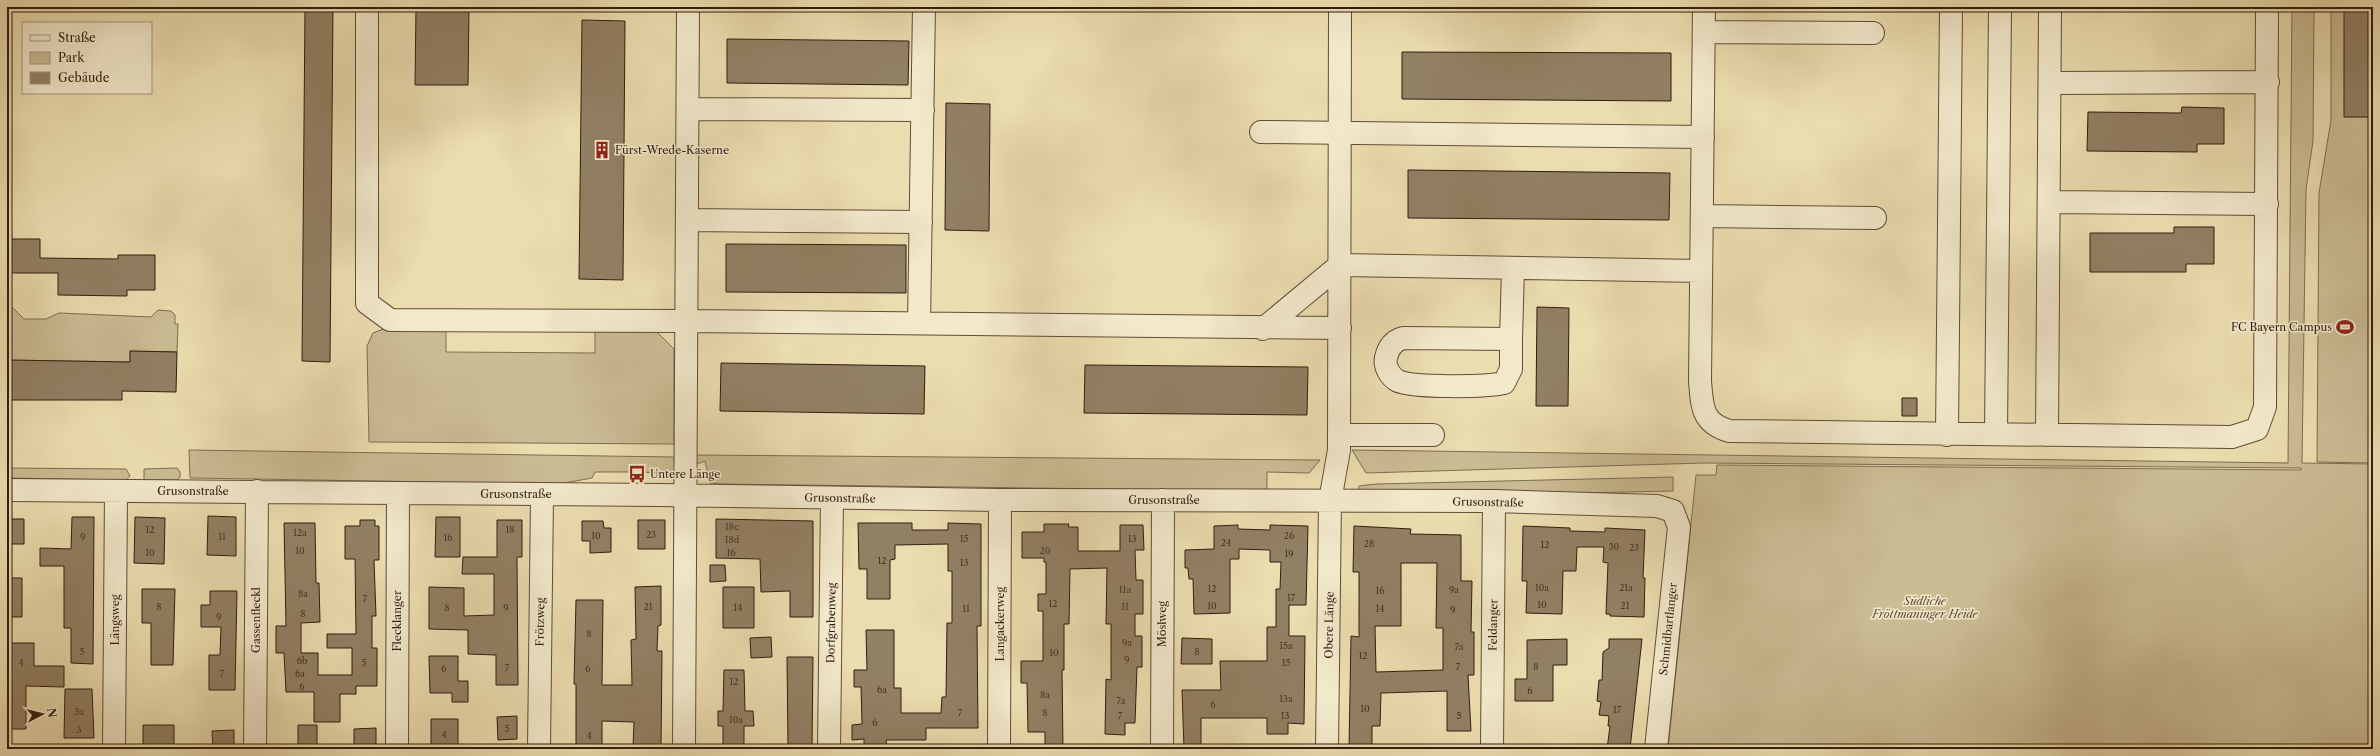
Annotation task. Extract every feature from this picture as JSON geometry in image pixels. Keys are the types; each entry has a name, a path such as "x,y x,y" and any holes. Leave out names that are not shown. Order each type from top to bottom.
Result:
{"street":[{"path":"366,7 367,304 390,320 919,323 1263,329 1340,328"},
{"path":"684,749 688,7"},
{"path":"919,323 924,7"},
{"name":"Obere Länge","path":"1327,749 1330,501 1339,450 1340,7"},
{"path":"1704,7 1701,271 1702,405 1706,417 1715,427 1729,432 2232,437 2256,429 2265,407 2268,82 2267,7"},
{"path":"1947,434 1951,7"},
{"path":"1996,434 2000,7"},
{"path":"2047,435 2050,7"},
{"path":"1704,32 1873,33"},
{"path":"2050,83 2268,82"},
{"path":"688,109 923,110"},
{"path":"1261,132 1703,137"},
{"path":"2049,202 2267,204"},
{"path":"1702,216 1875,218"},
{"path":"687,220 921,222"},
{"path":"1263,329 1340,265 1701,271"},
{"path":"1511,339 1403,338 1396,340 1389,349 1385,360 1386,368 1396,380 1416,385 1504,383 1511,370 1513,268"},
{"path":"1339,435 1433,435"},
{"name":"Grusonstraße","path":"7,490 257,491 1000,500 1494,501 1637,504 1657,506 1673,511"},
{"name":"Längsweg","path":"114,749 116,491"},
{"name":"Gassenfleckl","path":"255,749 257,491"},
{"name":"Flecklanger","path":"397,749 398,493"},
{"name":"Frötzweg","path":"539,749 542,494"},
{"name":"Dorfgrabenweg","path":"830,749 832,498"},
{"name":"Langackerweg","path":"999,749 1000,500"},
{"name":"Möslweg","path":"1162,749 1163,500"},
{"name":"Feldanger","path":"1492,749 1494,501"},
{"name":"Schmidbartlanger","path":"1656,749 1679,527 1673,511"}],"green space":[{"name":"Südliche Fröttmaninger Heide","path":"2292,7 2314,7 2313,141 2306,189 2302,463 2373,464 2373,749 1668,749 1696,475 1716,475 1717,465 2301,470 2301,468 1704,463 1366,473 1352,450 2288,463"},
{"name":"FC Bayern Campus","path":"2331,7 2373,7 2373,463 2317,462 2319,193 2331,120"},
{"path":"7,299 12,299 11,306 24,319 46,319 59,313 151,317 158,310 171,311 175,315 175,324 178,324 177,352 130,351 130,362 7,360"},
{"path":"386,328 446,328 446,352 595,353 595,330 654,329 674,349 674,444 369,442 367,346 373,333"},
{"path":"189,450 674,457 675,469 670,474 643,472 643,469 630,469 630,472 595,472 592,478 559,484 190,478"},
{"path":"693,455 1320,460 1309,473 1267,472 1267,491 721,484 710,483 705,461 694,465"},
{"path":"7,468 126,469 130,476 126,480 7,478"},
{"path":"177,468 180,472 180,477 177,480 144,480 144,469"},
{"path":"1673,477 1673,491 1525,494 1359,490 1359,486 1376,484"}],"building":[{"path":"305,7 333,7 330,362 302,361"},
{"path":"416,7 469,7 468,85 415,85"},
{"path":"2344,10 2373,10 2373,117 2344,117"},
{"name":"Fürst-Wrede-Kaserne","path":"582,20 625,21 623,280 579,279"},
{"path":"727,39 909,41 908,85 727,83"},
{"path":"1402,52 1671,53 1671,101 1402,99"},
{"path":"946,103 990,104 989,231 945,230"},
{"path":"2182,107 2224,108 2224,144 2197,144 2197,152 2087,151 2088,112 2181,113"},
{"path":"1408,170 1670,173 1669,220 1408,218"},
{"path":"2174,227 2214,227 2214,264 2186,264 2186,272 2090,272 2090,233 2174,233"},
{"path":"7,239 40,239 40,258 118,259 118,255 155,255 155,290 127,290 127,296 58,295 58,273 7,273"},
{"path":"726,244 906,245 906,293 726,292"},
{"path":"1537,307 1569,308 1568,406 1536,406"},
{"path":"130,351 177,352 176,392 122,391 122,400 7,400 7,360 130,362"},
{"path":"721,363 925,366 924,414 720,411"},
{"path":"1085,365 1308,367 1307,415 1084,413"},
{"path":"1902,398 1917,398 1917,416 1902,416"},
{"path":"208,516 236,517 236,556 207,555"},
{"path":"72,517 94,517 93,664 71,663 71,628 64,628 64,566 40,566 40,548 71,549"},
{"path":"135,517 165,518 164,564 134,563"},
{"path":"436,517 460,517 460,557 435,557"},
{"path":"7,519 24,519 24,544 7,544"},
{"path":"716,519 813,521 813,617 790,617 790,591 761,592 760,559 716,558"},
{"path":"360,520 375,520 375,526 379,526 379,560 374,560 376,616 372,616 372,648 377,648 377,686 356,686 356,694 340,694 340,722 314,722 314,692 286,692 284,653 276,653 276,626 286,626 284,523 315,523 316,583 319,583 320,622 301,623 301,653 318,653 318,675 352,675 352,648 327,648 327,634 356,634 355,559 345,559 345,526 360,526"},
{"path":"497,520 522,520 522,557 517,557 518,685 496,685 496,655 468,654 468,630 429,629 429,587 464,588 464,616 494,615 494,574 462,574 463,557 497,557"},
{"path":"638,520 665,520 665,549 638,549"},
{"path":"582,521 603,521 604,528 611,528 611,552 590,553 590,541 582,541"},
{"path":"858,523 912,523 912,530 948,530 948,523 981,524 981,626 977,626 978,728 926,728 926,740 886,740 887,749 864,749 864,739 852,740 852,725 862,724 861,687 854,687 854,670 867,670 866,630 894,630 894,688 901,688 901,713 941,713 942,697 946,697 947,623 952,623 952,571 948,571 948,544 895,545 895,559 890,560 890,599 867,599 867,569 859,569"},
{"path":"1044,524 1069,524 1068,527 1078,527 1078,551 1120,551 1120,525 1143,525 1144,550 1135,550 1136,580 1143,580 1143,614 1135,614 1135,636 1142,636 1142,667 1137,667 1135,723 1125,723 1125,735 1105,734 1106,679 1111,680 1111,624 1106,624 1107,568 1070,569 1069,624 1064,624 1064,670 1062,670 1063,749 1045,749 1045,732 1028,732 1027,683 1021,683 1021,661 1043,661 1043,611 1038,611 1038,594 1046,594 1046,562 1044,562 1044,558 1022,558 1022,532 1044,532"},
{"path":"1238,525 1238,529 1270,530 1270,525 1308,526 1306,605 1289,605 1289,636 1305,636 1304,724 1288,723 1288,734 1267,734 1267,718 1201,718 1201,749 1184,749 1182,690 1221,690 1220,661 1267,661 1267,627 1276,627 1276,589 1280,589 1281,562 1270,562 1270,550 1239,549 1239,559 1230,559 1230,613 1194,614 1193,579 1189,579 1188,568 1185,568 1185,550 1214,549 1214,526"},
{"path":"1354,526 1411,529 1410,534 1461,535 1461,581 1472,581 1471,632 1474,632 1474,675 1468,675 1471,731 1447,731 1447,691 1381,693 1380,726 1372,726 1372,749 1349,749 1351,636 1359,637 1359,572 1353,572","holes":["1401,563 1437,563 1436,628 1443,628 1443,670 1376,672 1375,626 1401,626"]},
{"path":"1523,526 1570,528 1570,531 1605,532 1605,528 1645,530 1643,578 1645,578 1644,617 1610,616 1610,614 1606,614 1608,563 1603,562 1604,547 1577,547 1576,571 1563,571 1562,614 1526,613 1527,581 1522,581"},
{"path":"710,565 725,565 726,581 710,582"},
{"path":"7,578 22,578 22,617 7,617"},
{"path":"661,586 661,625 658,626 657,651 662,651 661,749 633,748 634,722 602,721 602,749 576,749 576,684 574,684 576,600 603,600 602,685 632,685 631,640 636,639 635,587"},
{"path":"723,587 754,587 754,628 723,628"},
{"path":"142,589 175,589 173,665 151,665 151,623 142,623"},
{"path":"210,591 237,591 235,690 209,690 209,655 220,655 221,627 201,627 201,605 210,605"},
{"path":"771,637 772,657 751,658 750,638"},
{"path":"1182,638 1212,639 1212,664 1181,664"},
{"path":"1567,639 1567,665 1553,665 1553,701 1515,701 1515,679 1527,679 1527,640"},
{"path":"1609,639 1642,639 1630,749 1607,749 1610,726 1608,726 1609,716 1599,715 1601,702 1597,701 1599,680 1602,680 1603,652 1609,648"},
{"path":"7,643 34,643 34,666 64,666 64,687 26,686 26,729 7,729"},
{"path":"429,656 458,656 458,681 468,681 468,702 452,702 452,693 430,693"},
{"path":"787,657 813,657 812,748 788,748"},
{"path":"724,670 744,670 745,711 753,711 754,726 744,726 744,749 723,749 723,726 718,726 718,711 723,711"},
{"path":"65,689 92,689 94,738 64,738"},
{"path":"517,716 517,739 498,740 497,717"},
{"path":"431,719 458,719 458,749 431,749"},
{"path":"143,725 174,725 174,749 143,749"},
{"path":"298,725 317,725 317,749 298,749"},
{"path":"376,728 376,749 354,749 354,729"},
{"path":"234,730 234,749 213,749 212,731"}],"place":[{"name":"Fürst-Wrede-Kaserne","path":"602,150"},
{"name":"FC Bayern Campus","path":"2345,327"},
{"name":"Untere Länge","path":"637,474"}]}
